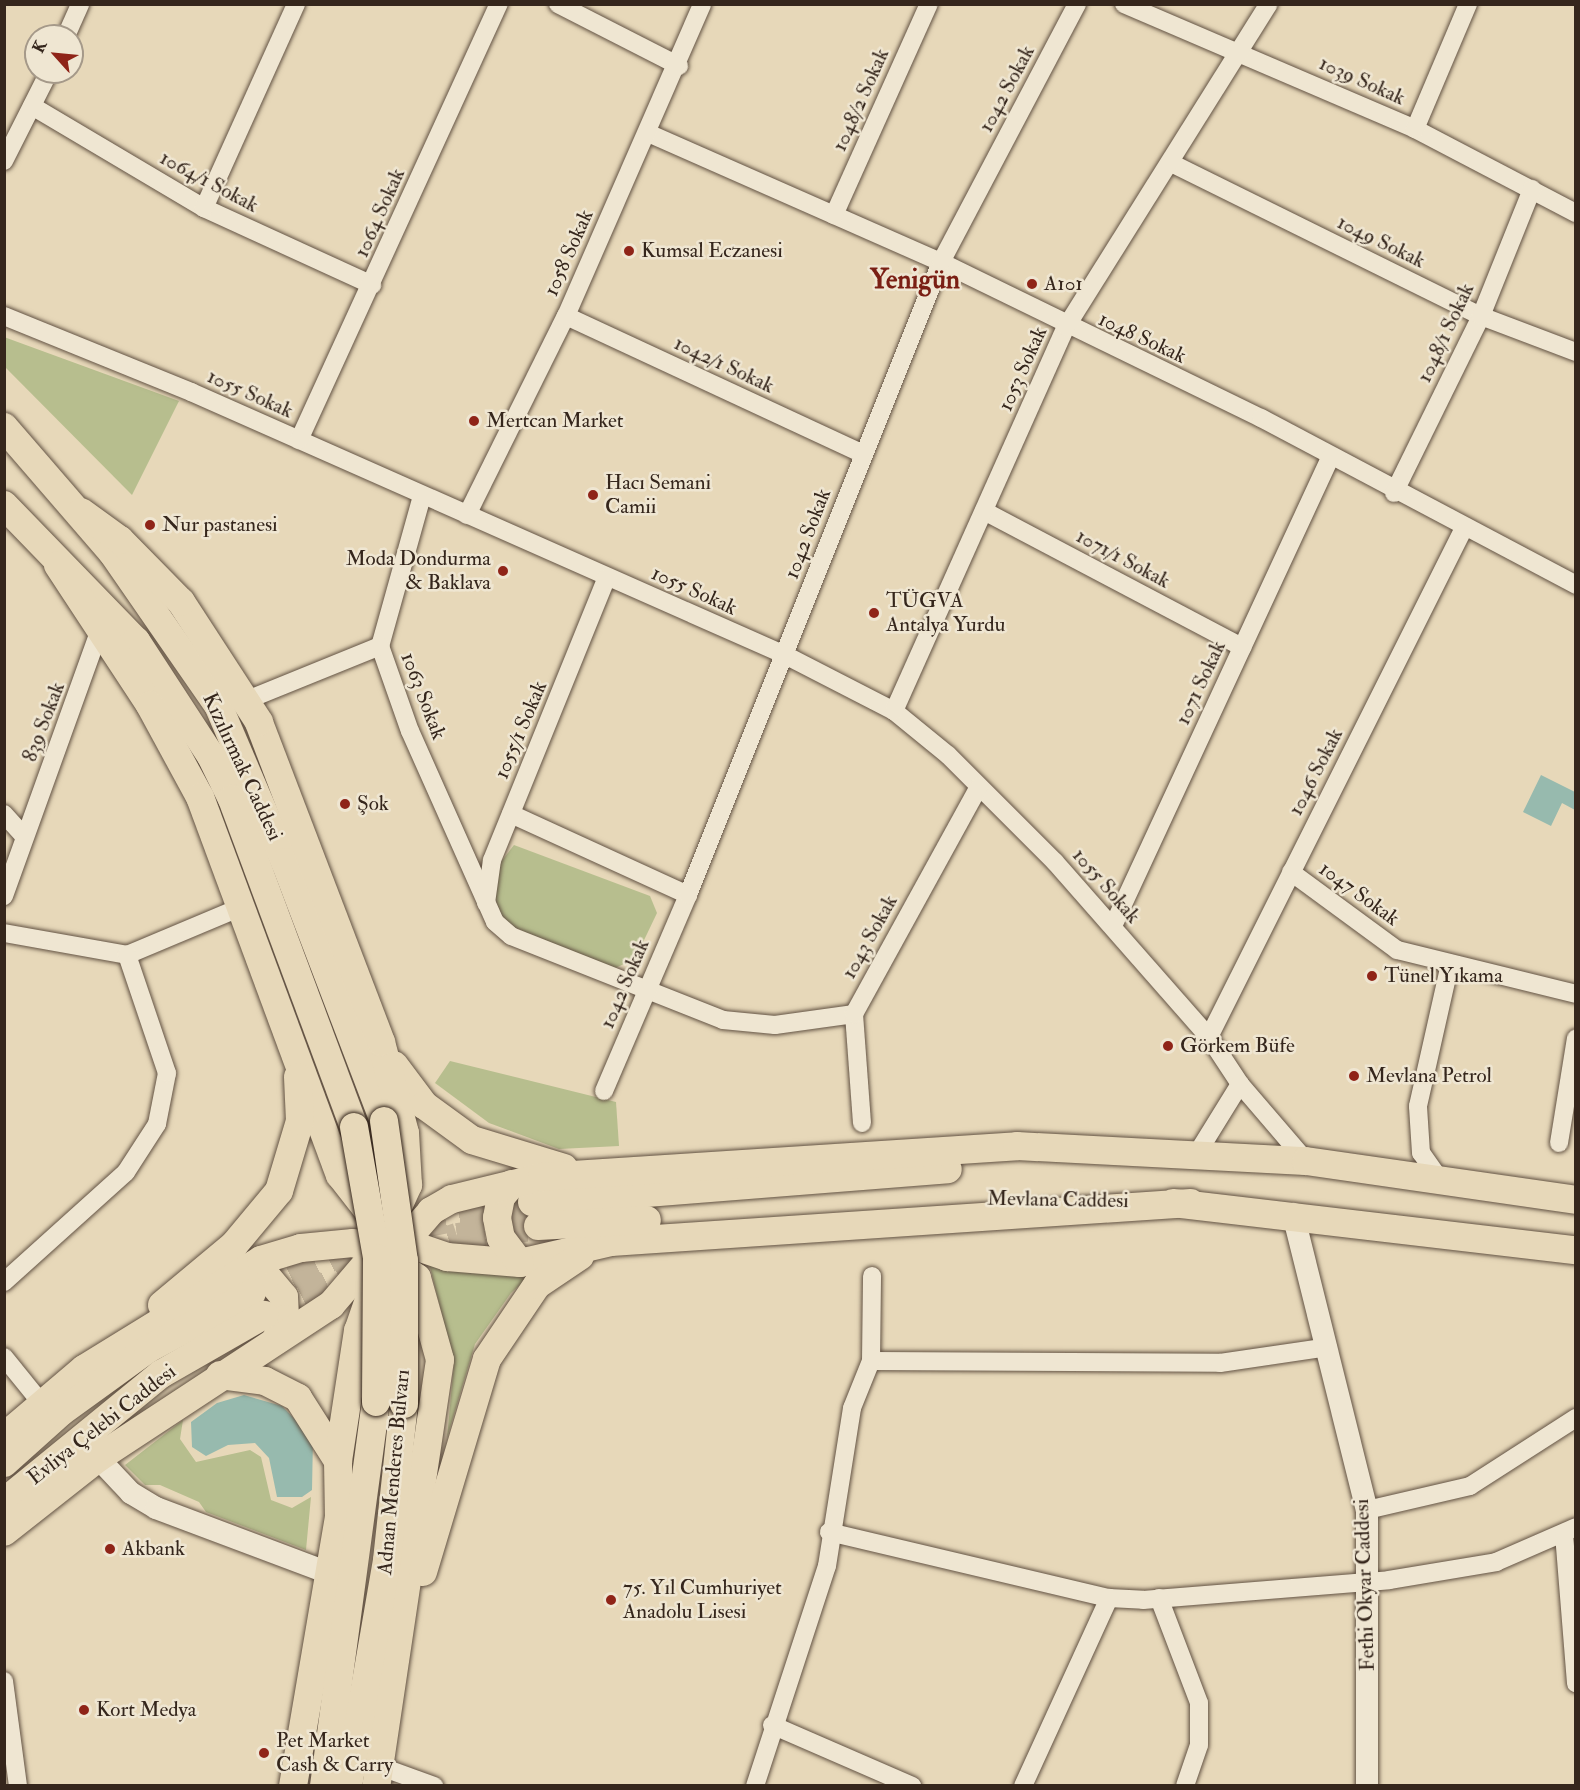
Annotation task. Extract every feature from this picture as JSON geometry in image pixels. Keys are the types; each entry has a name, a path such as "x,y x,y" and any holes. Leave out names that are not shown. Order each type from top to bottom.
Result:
{"main road":[{"name":"Kızılırmak Caddesi","path":"4,427 81,512 218,705 285,862 384,1121"},
{"name":"Kızılırmak Caddesi","path":"4,505 58,565 90,590 136,640 211,756 236,809 354,1127"},
{"path":"81,512 120,540 182,602 247,700 381,1042 409,1161 403,1202 392,1245 373,1288 358,1331 338,1461 339,1518 293,1785"},
{"path":"58,565 99,632 150,705 200,797 340,1175 417,1278 432,1316 440,1360 378,1776"},
{"path":"381,1042 424,1105 472,1140 513,1157 590,1173"},
{"path":"4,1437 234,1245 279,1191 300,1121 298,1066"},
{"name":"Adnan Menderes Bulvarı","path":"348,1785 387,1560 404,1404 404,1261 384,1121"},
{"name":"Adnan Menderes Bulvarı","path":"324,1785 376,1402 377,1258 354,1127"},
{"name":"Mevlana Caddesi","path":"590,1173 1017,1146 1198,1152 1306,1161 1443,1184 1575,1200"},
{"path":"340,1175 362,1194 384,1198 402,1181 409,1161"},
{"name":"Mevlana Caddesi","path":"527,1204 1020,1163 1305,1177 1359,1171"},
{"path":"4,1532 98,1458 220,1375 331,1305 392,1245 431,1211 452,1199 527,1204 590,1173"},
{"name":"Mevlana Caddesi","path":"527,1204 1023,1196 1191,1203 1575,1250"},
{"path":"520,1263 501,1238 497,1218 501,1197 527,1204"},
{"path":"84,1369 253,1293 301,1248 353,1243 392,1245 433,1254 520,1263 611,1242 1191,1203"},
{"path":"397,1645 487,1359 537,1285 566,1262 611,1242"},
{"path":"253,1293 264,1273 284,1297 285,1319 275,1341"},
{"name":"Evliya Çelebi Caddesi","path":"4,1463 61,1412 148,1349 253,1293"},
{"name":"Evliya Çelebi Caddesi","path":"4,1502 161,1374 253,1293"},
{"path":"358,1331 370,1312 402,1298 422,1304 432,1316"},
{"path":"220,1375 266,1381 298,1398 338,1461"}],"street":[{"path":"71,24 80,4"},
{"path":"204,208 296,4"},
{"name":"1064 Sokak","path":"299,440 499,4"},
{"path":"558,4 679,66"},
{"name":"1058 Sokak","path":"467,515 566,316 679,66 702,4"},
{"name":"1048/2 Sokak","path":"834,214 929,4"},
{"name":"1042 Sokak","path":"604,1091 688,895 941,262 1077,4"},
{"name":"1039 Sokak","path":"1124,4 1415,129 1575,210"},
{"name":"1053 Sokak","path":"894,711 1066,327 1241,53 1269,4"},
{"path":"1415,129 1468,4"},
{"path":"4,161 43,84"},
{"name":"1064/1 Sokak","path":"32,106 204,208 372,285"},
{"name":"1048 Sokak","path":"648,133 941,262 1066,327 1261,418 1394,493 1575,585"},
{"name":"1049 Sokak","path":"1171,163 1481,316 1575,352"},
{"name":"1048/1 Sokak","path":"1394,493 1481,316 1532,189"},
{"name":"1055 Sokak","path":"4,316 299,440 785,655 894,711 979,787 1113,926 1209,1037 1240,1084 1306,1161"},
{"name":"1042/1 Sokak","path":"566,316 863,454"},
{"name":"1071 Sokak","path":"1113,926 1330,458"},
{"name":"1063 Sokak","path":"422,496 380,646 410,731 486,904 512,936 700,1013 747,1023 854,1014"},
{"name":"1071/1 Sokak","path":"984,511 1242,647"},
{"name":"1046 Sokak","path":"1209,1037 1464,528"},
{"name":"1055/1 Sokak","path":"486,904 492,860 607,577"},
{"name":"839 Sokak","path":"4,896 99,632"},
{"path":"247,700 380,646"},
{"name":"1043 Sokak","path":"862,1123 854,1014 979,787"},
{"path":"4,813 24,836"},
{"path":"511,814 688,895"},
{"name":"1047 Sokak","path":"1291,872 1397,950 1575,994"},
{"path":"4,933 127,955 241,907"},
{"path":"4,1282 126,1172 157,1124 167,1073 127,955"},
{"path":"1443,1184 1421,1153 1418,1106 1450,964"},
{"path":"1559,1143 1575,1038"},
{"path":"1198,1152 1240,1084"},
{"name":"Fethi Okyar Caddesi","path":"1293,1214 1367,1510 1367,1785"},
{"path":"755,1785 772,1725 827,1566 830,1532 852,1408 871,1361 872,1276"},
{"path":"871,1361 1220,1363 1328,1347"},
{"path":"4,1357 42,1404"},
{"path":"1367,1510 1470,1486 1575,1418"},
{"path":"98,1458 131,1493 156,1508 329,1574"},
{"path":"830,1532 1109,1598 1159,1598 1367,1578 1496,1562 1570,1530 1575,1684"},
{"path":"1023,1785 1109,1598"},
{"path":"1159,1598 1199,1703 1199,1745 1185,1785"},
{"path":"4,1682 18,1785"},
{"path":"772,1725 912,1785"},
{"path":"378,1776 434,1785"}],"green space":[{"path":"4,337 179,401 132,495 5,367"},
{"path":"514,845 650,896 657,913 635,959 613,969 511,926 497,910 495,887 501,862"},
{"path":"450,1061 616,1102 619,1146 559,1149 489,1123 435,1083"},
{"path":"428,1259 536,1270 511,1293 475,1344 447,1438 454,1363"},
{"path":"183,1420 180,1439 196,1462 250,1450 261,1457 271,1500 292,1508 311,1497 306,1550 206,1512 199,1502 160,1485 145,1485 125,1465"}],"water":[{"path":"1541,775 1575,792 1575,810 1562,803 1551,826 1523,812"},
{"path":"244,1395 282,1406 313,1438 312,1490 302,1497 277,1497 269,1458 255,1443 228,1445 206,1456 192,1447 191,1422 217,1403"}],"tunnel":[{"path":"418,1225 532,1202"},
{"path":"409,1253 457,1237 538,1226"},
{"path":"252,1293 359,1245"},
{"path":"264,1315 365,1267"}],"place":[{"name":"Kumsal Eczanesi","path":"629,251"},
{"name":"A101","path":"1032,284"},
{"name":"Mertcan Market","path":"474,421"},
{"name":"Hacı Semani Camii","path":"593,495"},
{"name":"Nur pastanesi","path":"150,525"},
{"name":"Moda Dondurma & Baklava","path":"503,571"},
{"name":"TÜGVA Antalya Yurdu","path":"874,613"},
{"name":"Şok","path":"345,804"},
{"name":"Tünel Yıkama","path":"1372,976"},
{"name":"Görkem Büfe","path":"1168,1046"},
{"name":"Mevlana Petrol","path":"1354,1076"},
{"name":"Akbank","path":"110,1549"},
{"name":"75. Yıl Cumhuriyet Anadolu Lisesi","path":"611,1600"},
{"name":"Kort Medya","path":"84,1710"},
{"name":"Pet Market Cash & Carry","path":"264,1753"}],"district":[{"name":"Yenigün","path":"915,280"}]}
